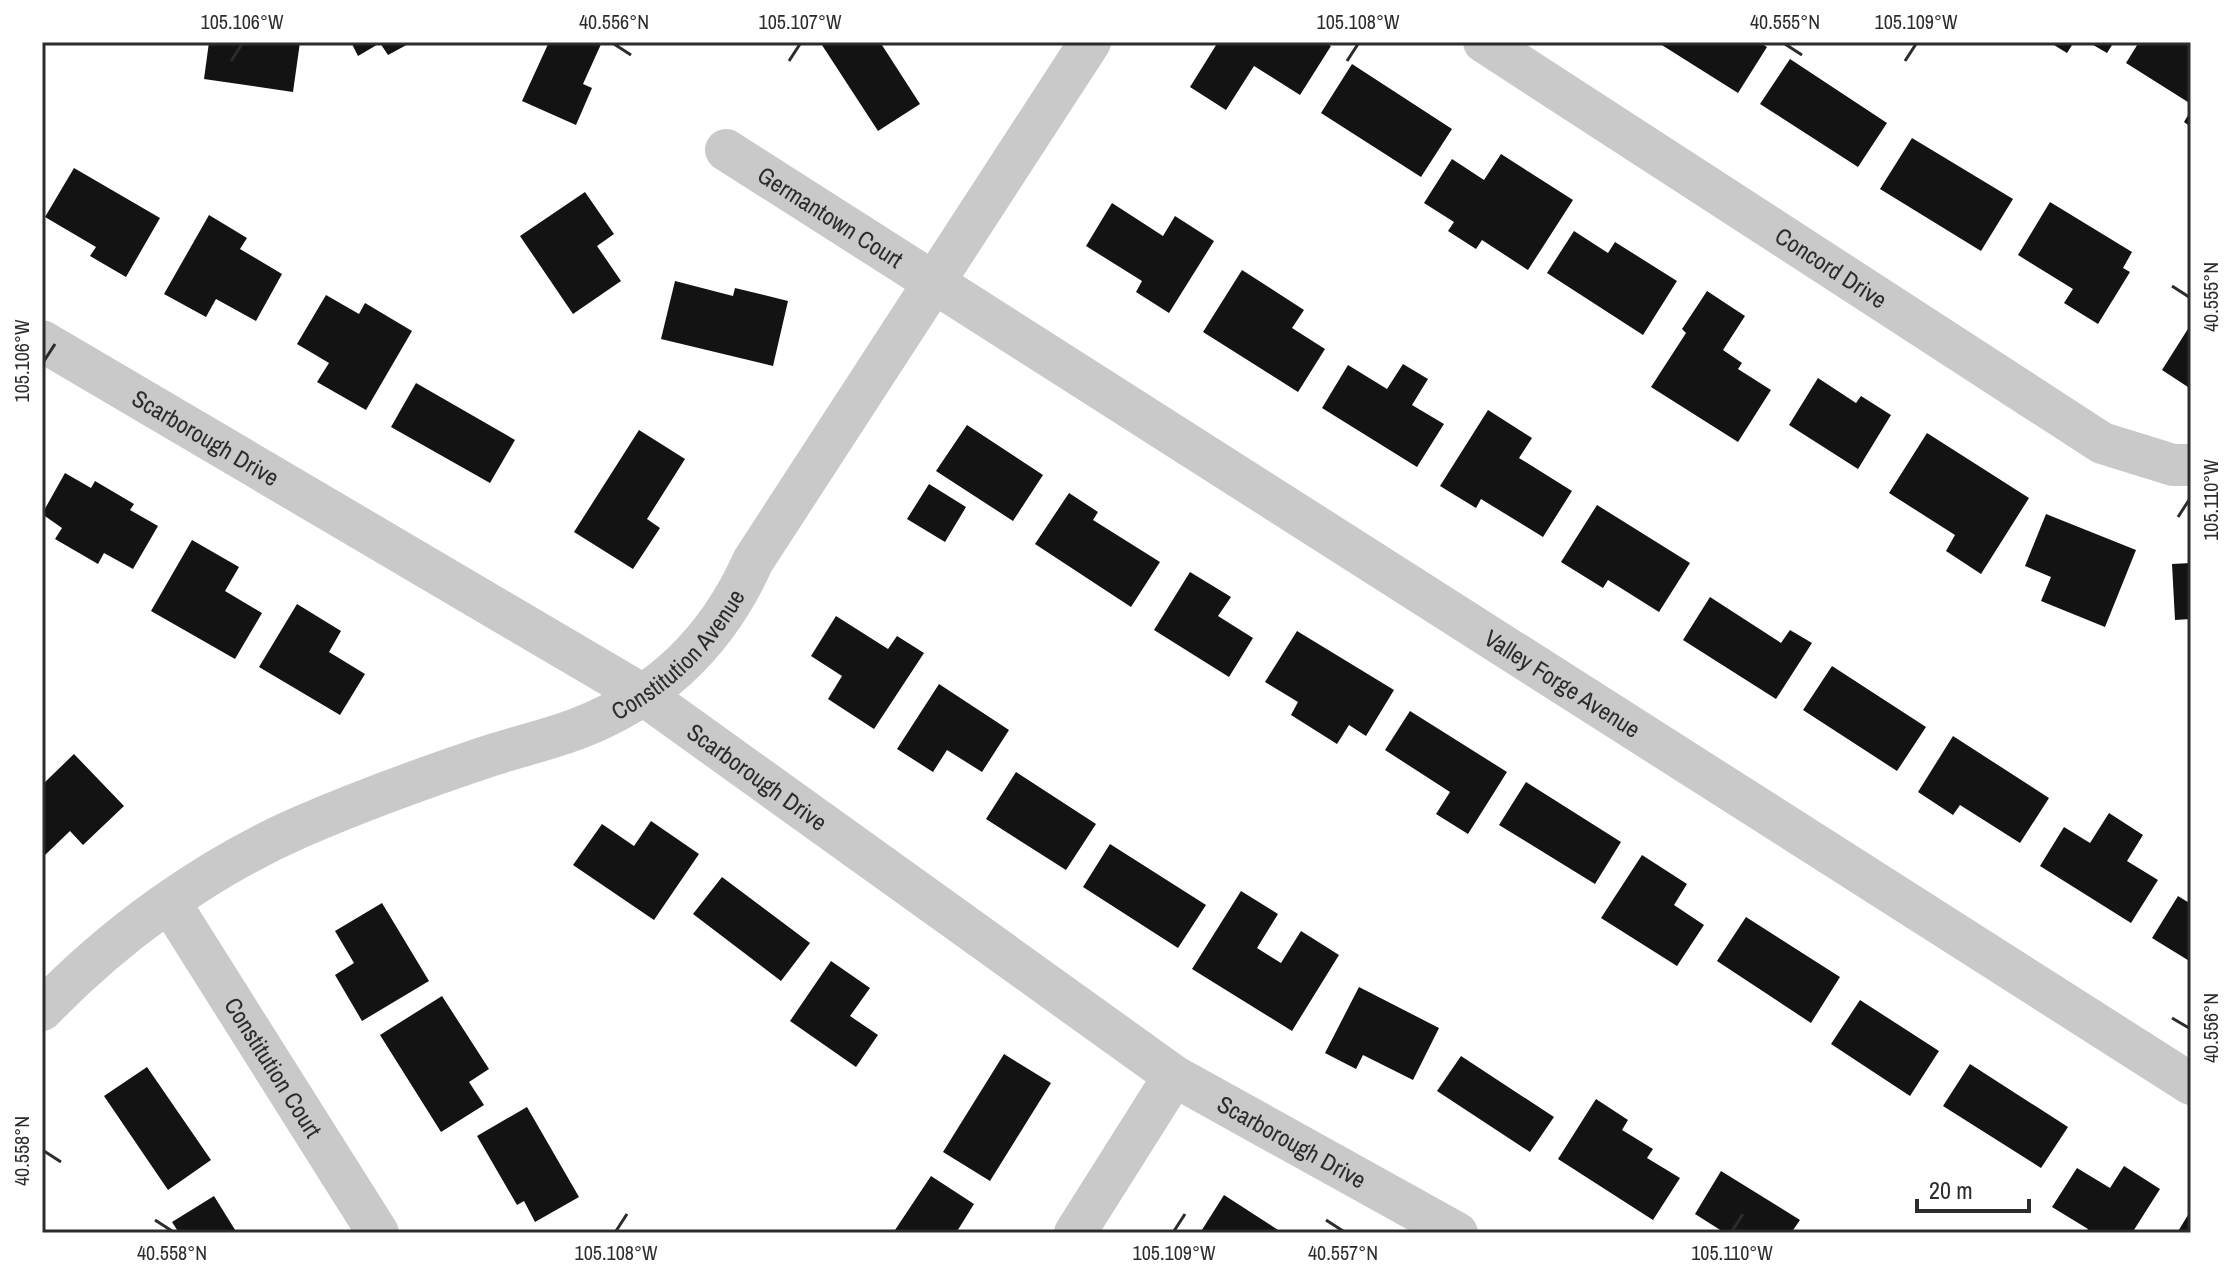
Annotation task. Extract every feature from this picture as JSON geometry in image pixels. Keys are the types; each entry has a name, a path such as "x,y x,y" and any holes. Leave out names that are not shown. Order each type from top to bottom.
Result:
{"street":[{"name":"Constitution Avenue","path":"43,1005 117,942 170,903 295,829 385,791 576,730 645,696 681,668 708,639 736,598 753,561 1090,42"},
{"name":"Concord Drive","path":"1484,42 2102,443 2173,465 2191,465"},
{"name":"Germantown Court","path":"726,150 933,284"},
{"name":"Valley Forge Avenue","path":"933,284 2191,1084"},
{"name":"Scarborough Drive","path":"42,341 645,696 1174,1076 1457,1233"},
{"name":"Constitution Court","path":"170,903 378,1233"},
{"path":"1075,1233 1174,1076"}],"building":[{"path":"209,42 300,42 293,92 204,79"},
{"path":"351,42 412,42 388,55 380,43 358,56"},
{"path":"549,42 602,42 583,84 592,88 576,125 522,101"},
{"path":"820,42 880,42 920,104 878,131"},
{"path":"1218,42 1324,42 1331,46 1300,95 1254,66 1226,110 1190,87"},
{"path":"1657,42 1759,42 1767,47 1738,93"},
{"path":"2049,42 2074,42 2067,53"},
{"path":"2088,42 2114,42 2107,53"},
{"path":"2139,42 2191,42 2191,104 2126,63"},
{"path":"1790,59 1887,123 1858,167 1760,104"},
{"path":"1352,64 1452,129 1421,177 1321,113"},
{"path":"2191,110 2191,127 2184,122"},
{"path":"1912,138 2013,199 1981,251 1880,189"},
{"path":"1501,154 1573,200 1528,270 1482,240 1476,249 1448,231 1454,222 1424,203 1452,159 1484,180"},
{"path":"74,168 160,218 126,277 90,256 96,247 45,217"},
{"path":"585,192 614,234 597,246 621,281 573,314 520,236"},
{"path":"2050,202 2132,252 2123,268 2130,272 2098,324 2064,303 2073,289 2018,255"},
{"path":"1112,203 1163,236 1175,216 1214,241 1169,313 1136,292 1142,281 1086,246"},
{"path":"209,215 247,238 240,249 282,274 256,321 216,299 206,317 164,294"},
{"path":"1574,231 1608,253 1615,242 1677,281 1643,335 1547,273"},
{"path":"1242,270 1304,310 1292,328 1325,349 1298,392 1203,332"},
{"path":"675,281 733,296 735,288 788,301 773,366 661,339"},
{"path":"1707,291 1745,316 1723,350 1742,363 1738,369 1771,390 1738,442 1651,387 1686,333 1682,329"},
{"path":"326,295 359,314 365,303 412,331 366,410 317,382 329,363 297,344"},
{"path":"2191,324 2191,389 2162,370"},
{"path":"1403,364 1428,379 1412,405 1444,424 1417,467 1322,408 1348,365 1387,389"},
{"path":"1818,378 1856,403 1861,396 1891,415 1858,469 1789,425"},
{"path":"416,383 515,440 490,483 391,427"},
{"path":"1488,410 1532,438 1519,458 1572,491 1543,537 1481,499 1476,508 1440,486"},
{"path":"967,425 1043,475 1013,521 936,471"},
{"path":"639,430 685,459 647,519 660,528 633,569 574,532"},
{"path":"1927,433 2029,498 1981,574 1946,551 1955,535 1889,493"},
{"path":"65,473 91,488 95,481 134,504 130,510 158,526 133,569 104,553 98,564 55,539 62,528 42,514"},
{"path":"929,484 966,507 945,542 907,519"},
{"path":"1069,493 1098,512 1093,520 1160,562 1131,607 1035,544"},
{"path":"1597,505 1690,563 1659,612 1608,580 1603,588 1561,562"},
{"path":"2046,514 2136,550 2105,627 2041,601 2051,577 2025,566"},
{"path":"192,540 239,567 225,591 262,613 235,659 151,611"},
{"path":"2191,563 2191,619 2175,620 2172,564"},
{"path":"1190,572 1231,597 1218,616 1253,638 1229,677 1154,630"},
{"path":"1710,597 1781,643 1790,630 1812,643 1776,699 1683,640"},
{"path":"297,604 341,631 329,652 365,674 340,715 259,667"},
{"path":"836,616 888,649 897,636 924,653 874,729 828,699 842,676 811,656"},
{"path":"1297,631 1394,690 1366,736 1349,725 1337,744 1291,715 1298,702 1265,682"},
{"path":"1832,666 1926,727 1897,771 1803,710"},
{"path":"939,684 1009,730 982,772 947,750 933,772 897,749"},
{"path":"1410,711 1507,772 1468,834 1436,814 1450,792 1385,750"},
{"path":"1953,736 2049,798 2020,843 1960,805 1953,815 1918,792"},
{"path":"74,754 124,806 83,845 70,831 45,855 42,785"},
{"path":"1016,772 1096,824 1066,870 986,819"},
{"path":"1526,782 1621,842 1595,884 1499,825"},
{"path":"2109,813 2143,835 2127,861 2158,880 2131,923 2040,866 2064,827 2090,843"},
{"path":"651,821 699,854 654,920 573,865 602,824 634,846"},
{"path":"1110,844 1206,905 1178,948 1083,887"},
{"path":"1642,855 1687,884 1674,905 1704,925 1677,966 1601,918"},
{"path":"722,877 810,943 781,981 693,914"},
{"path":"1241,891 1278,914 1257,948 1281,963 1301,931 1339,955 1292,1031 1192,969"},
{"path":"2178,896 2191,904 2191,962 2152,938"},
{"path":"382,903 429,981 362,1021 335,975 354,963 335,931"},
{"path":"1746,917 1840,977 1811,1023 1717,961"},
{"path":"831,961 870,988 850,1016 878,1035 856,1067 790,1021"},
{"path":"1359,987 1439,1028 1413,1080 1363,1055 1356,1069 1325,1053"},
{"path":"442,996 489,1069 469,1082 484,1105 441,1132 380,1035"},
{"path":"1860,1000 1939,1051 1910,1096 1831,1044"},
{"path":"1004,1054 1051,1083 990,1181 943,1152"},
{"path":"1461,1056 1554,1117 1530,1152 1437,1091"},
{"path":"1970,1064 2068,1127 2041,1168 1943,1106"},
{"path":"147,1067 211,1160 168,1190 104,1096"},
{"path":"1596,1099 1628,1120 1622,1130 1653,1149 1647,1158 1680,1178 1653,1220 1558,1159"},
{"path":"527,1107 579,1197 535,1222 524,1201 517,1205 477,1136"},
{"path":"2124,1166 2160,1189 2132,1233 2086,1233 2088,1229 2052,1207 2077,1168 2110,1188"},
{"path":"1721,1171 1800,1220 1791,1233 1725,1233 1695,1214"},
{"path":"931,1176 974,1204 956,1233 893,1233"},
{"path":"1224,1195 1278,1230 1277,1233 1200,1233"},
{"path":"214,1196 237,1233 179,1233 172,1222"},
{"path":"2191,1210 2191,1233 2177,1233"}]}
